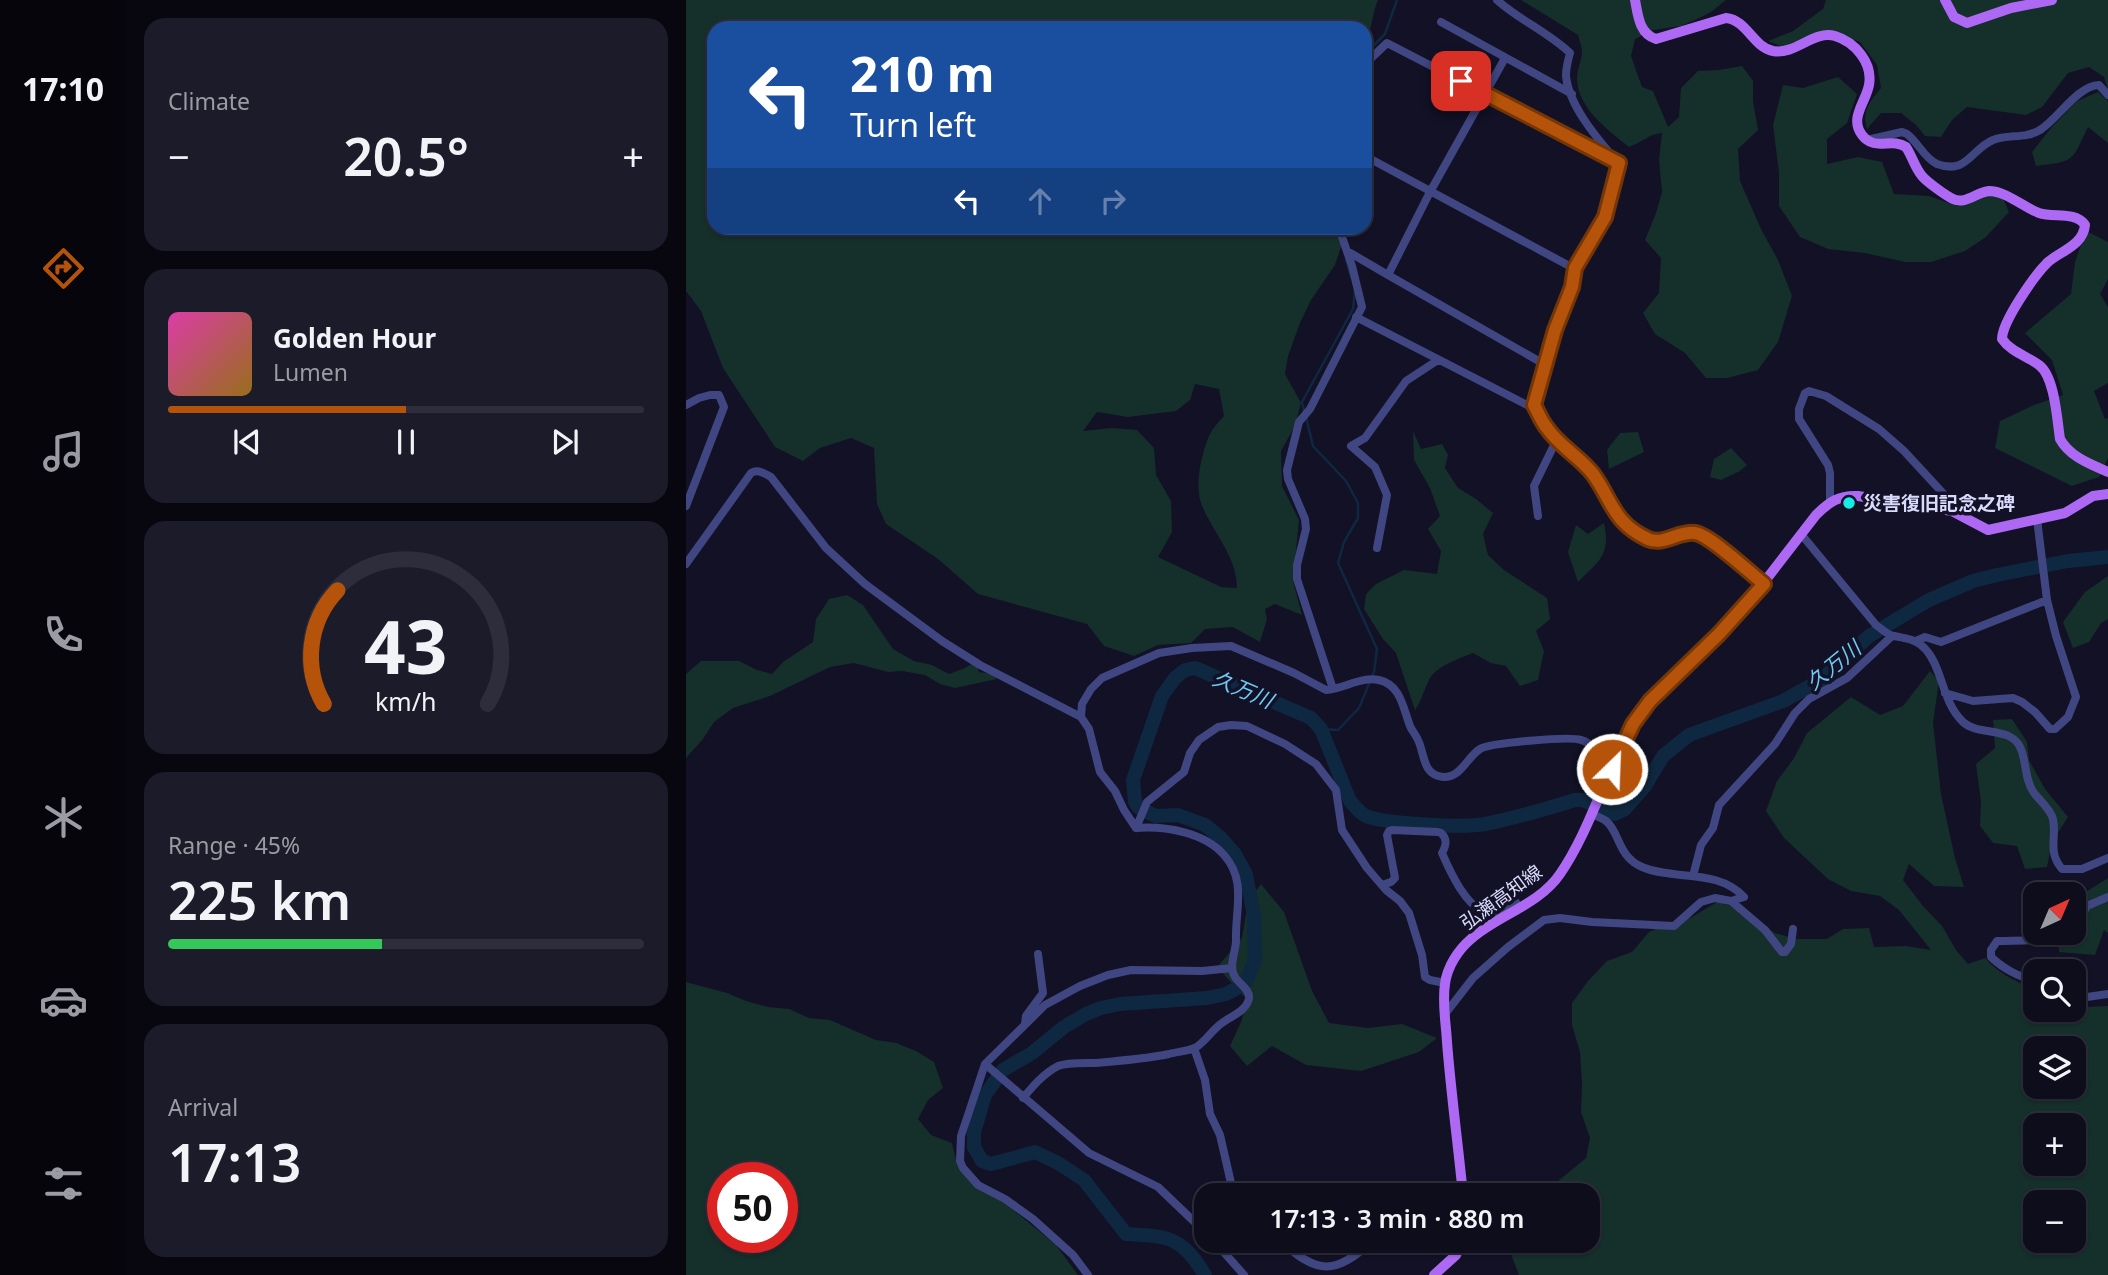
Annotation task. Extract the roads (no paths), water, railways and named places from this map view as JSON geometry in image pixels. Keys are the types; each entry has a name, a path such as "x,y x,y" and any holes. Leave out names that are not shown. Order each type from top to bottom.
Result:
{"main road":[{"path":"1635,0 1643,31 1656,39 1726,18 1736,20 1761,46 1776,52 1788,50 1824,35 1836,36 1859,51 1865,59 1870,81 1857,122 1867,140 1880,145 1895,142 1906,147 1923,177 1954,200 1966,200 1980,193 1993,191 2040,213 2081,219 2085,225 2082,237 2047,264 2017,305 2005,327 2003,339 2006,344 2047,373 2060,439 2065,447 2080,459 2108,472"},
{"path":"1945,0 1954,17 1967,23 2011,8 2052,0"},
{"path":"1830,502 1847,495 1952,511 1988,530 2065,513 2093,496 2108,494"},
{"name":"弘瀬高知線","path":"1461,1183 1445,1014 1445,983 1451,964 1470,940 1539,896 1559,877 1633,724 1650,701 1719,634 1764,584 1801,534 1830,502"},
{"path":"1434,1275 1457,1253"}],"street":[{"path":"1497,0 1559,42 1570,53 1566,77 1582,118 1619,163"},
{"path":"1441,22 1572,94"},
{"path":"1372,57 1387,43 1619,163"},
{"path":"1388,275 1430,192 1505,58"},
{"path":"1867,140 1902,132 1913,138 1934,163 1958,165 1967,162 1993,141 2040,130 2084,89 2092,85 2099,85 2108,95"},
{"path":"1372,160 1575,268"},
{"path":"1619,163 1605,217 1575,268 1572,287 1544,364 1534,405 1547,429 1593,474 1613,511 1629,527 1650,540 1661,541 1682,533 1697,533 1764,584"},
{"path":"1333,689 1297,579 1297,565 1306,529 1305,519 1288,479 1287,470 1302,419 1362,307 1341,235"},
{"path":"1347,251 1544,364"},
{"path":"1356,317 1527,405 1534,405"},
{"path":"1377,548 1387,495 1375,467 1351,446 1366,438 1406,381 1438,360"},
{"path":"1830,502 1828,465 1799,419 1799,409 1805,393 1809,391 1818,392 1839,403 1887,435 1952,503 1952,511"},
{"path":"686,405 710,395 719,396 724,407 686,506"},
{"path":"1538,516 1534,486 1557,439"},
{"path":"686,564 751,473 760,471 771,477 826,548 875,592 942,641 981,665 1081,717 1088,729 1100,772 1115,791 1124,810 1137,824 1198,835 1216,846 1232,864 1240,895 1233,972 1248,992 1249,1000 1238,1013 1194,1048 1162,1055 1060,1065 1039,1079 1023,1098"},
{"path":"1945,693 1973,701 2013,698 2035,712 2050,729 2055,729 2068,717 2076,697 2047,600 2037,519"},
{"path":"1801,534 1876,625 1888,634 1916,641 1928,652 1945,693 1965,724 2011,737 2019,743 2033,792 2051,813 2054,861 2062,869 2082,869 2108,858"},
{"path":"1916,641 1925,637 1941,642 2047,600"},
{"path":"1693,876 1701,845 1713,828 1719,804 1775,744 1795,713 1809,699 1847,678 1888,634"},
{"path":"1081,717 1082,704 1102,678 1159,653 1231,646 1326,690 1366,680 1378,680 1393,687 1404,704 1411,727 1419,740 1422,760 1433,773 1442,777 1458,772 1474,753 1485,746 1552,740 1580,739 1588,743 1612,769"},
{"path":"1137,824 1147,803 1184,772 1190,754 1199,740 1219,727 1247,726 1285,744 1316,764 1336,790 1342,830 1367,868 1409,913 1422,955 1425,977 1445,983"},
{"path":"1445,1014 1473,978 1507,947 1544,920 1560,918 1674,926 1701,902 1716,898 1731,901 1744,897 1724,882 1651,871 1637,865 1620,848 1612,828 1606,821 1591,813"},
{"path":"1382,885 1395,878 1387,835 1389,831 1438,832 1446,838 1442,853 1459,887 1481,912 1488,916 1515,901 1519,907"},
{"path":"2086,908 2108,897"},
{"path":"1731,901 1765,930 1782,952 1791,944 1793,929"},
{"path":"2023,940 1997,941 1991,950 1992,957 2001,966 2023,977"},
{"path":"1025,1024 1026,1016 1043,993 1038,954"},
{"path":"1088,1275 1073,1255 1033,1219 1005,1199 978,1185 963,1168 960,1161 961,1136 985,1064 1045,1005 1080,986 1108,975 1131,970 1233,972"},
{"path":"2086,997 2108,994"},
{"path":"1194,1048 1205,1080 1210,1114 1220,1135 1231,1183"},
{"path":"985,1064 1089,1153 1158,1187 1194,1222"},
{"path":"1225,1253 1244,1275"},
{"path":"1296,1253 1306,1261 1328,1267 1341,1265 1358,1253"}],"waterway":[{"path":"1372,47 1385,34 1397,0"},
{"path":"1346,260 1351,277"},
{"path":"1304,411 1302,402 1353,309 1355,291"},
{"path":"1306,417 1313,446 1346,481 1358,503 1358,518 1344,542 1338,563 1377,649 1374,672 1359,708 1338,730 1321,729"},
{"name":"久万川","path":"1205,1275 1189,1253 1173,1241 1126,1234 1084,1180 1058,1163 1035,1152 991,1164 982,1161 974,1147 974,1132 985,1095 1003,1070 1032,1053 1064,1027 1101,1008 1120,1004 1207,998 1226,994 1247,980 1255,959 1254,916 1246,874 1235,854 1205,825 1178,815 1155,816 1138,807 1135,802 1133,780 1162,696 1175,678 1185,670 1195,668 1311,718 1321,729 1350,801 1366,816 1407,823 1474,825 1575,800 1583,800 1615,814 1625,809 1645,786 1663,756 1689,735 1783,701 1821,680 1869,636 1929,600 1973,581 1997,575 2068,561 2108,557"}],"place":[{"name":"災害復旧記念之碑","path":"1849,503"}]}
